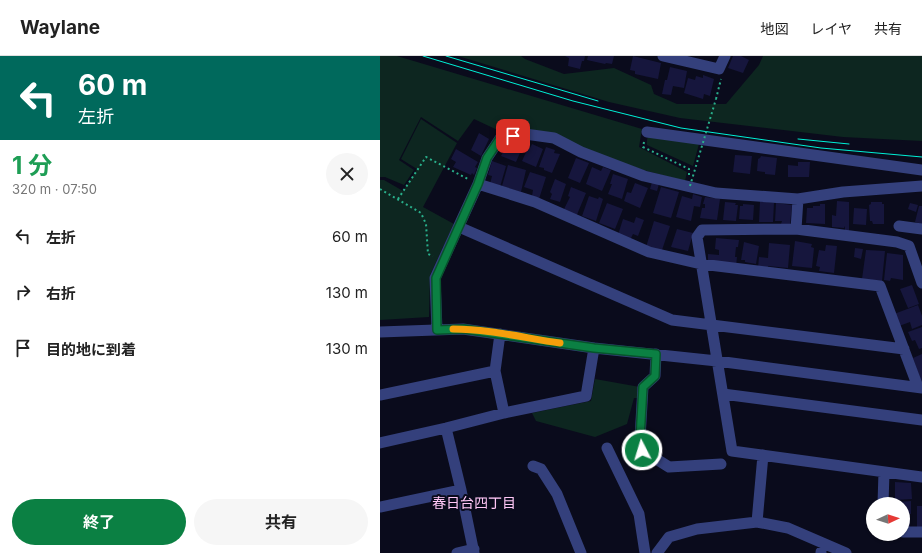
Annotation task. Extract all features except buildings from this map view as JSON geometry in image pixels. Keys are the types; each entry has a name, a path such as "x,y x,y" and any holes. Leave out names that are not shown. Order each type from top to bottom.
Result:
{"street":[{"path":"663,56 719,69 725,56"},
{"path":"646,132 922,170"},
{"path":"437,330 436,278 478,184 487,158 501,137 525,134 554,138 581,152 644,176 716,193 798,199 843,192 922,186"},
{"path":"478,184 536,202 649,252 701,264 880,286 920,387"},
{"path":"796,229 798,199"},
{"path":"899,226 922,229"},
{"path":"459,227 672,320 904,349"},
{"path":"922,283 919,265 909,246 897,242 796,229 702,230 697,237 732,451 922,477"},
{"path":"380,332 464,329 594,348 717,361 920,387"},
{"path":"500,334 495,371 504,413"},
{"path":"380,443 504,413 586,396 594,348"},
{"path":"656,354 655,376 643,387 640,438 642,450 669,467 720,464"},
{"path":"380,395 495,371"},
{"path":"723,394 922,420"},
{"path":"446,428 474,551 457,553"},
{"path":"607,448 639,514 645,553"},
{"path":"757,522 763,455"},
{"path":"533,466 542,469 557,494 581,553"},
{"path":"883,497 884,472"},
{"path":"380,507 461,490"},
{"path":"657,553 669,537 697,529 757,522 788,528 846,553"},
{"path":"910,532 922,532"},
{"path":"821,553 832,548"}],"path":[{"path":"690,186 722,78 719,69"},
{"path":"646,132 643,146 689,169 690,186"},
{"path":"398,199 426,157 478,184"},
{"path":"380,189 421,213 426,224 428,254 444,260"}],"green space":[{"path":"380,56 397,56 642,129 639,147 687,172 685,181 643,170 586,150 506,134 474,119 458,141 421,117 399,160 414,170 404,185 385,177 380,177"},
{"path":"458,56 521,56 525,59 564,74 614,68 651,85 654,94 677,104 726,104 759,65 763,56 922,56 922,141 843,137 680,118 609,102"},
{"path":"421,119 457,143 423,207 454,224 430,275 429,317 380,320 380,180 384,180 403,191 417,169 401,159"},
{"path":"648,136 699,144 693,166 647,145"},
{"path":"595,379 640,387 640,398 634,398 627,424 595,437 536,421 532,413 591,401"}],"tram line":[{"path":"423,56 573,101 681,128 821,148 922,157"},
{"path":"446,56 598,101"},
{"path":"798,139 849,144"}],"slow traffic":[{"path":"453,329 488,332 560,343"}],"district":[{"name":"春日台四丁目","path":"474,502"}],"route":[{"path":"513,136 501,137 487,158 478,184 436,278 437,330 464,329 594,348 656,354 655,376 643,387 640,438 642,450"}]}
